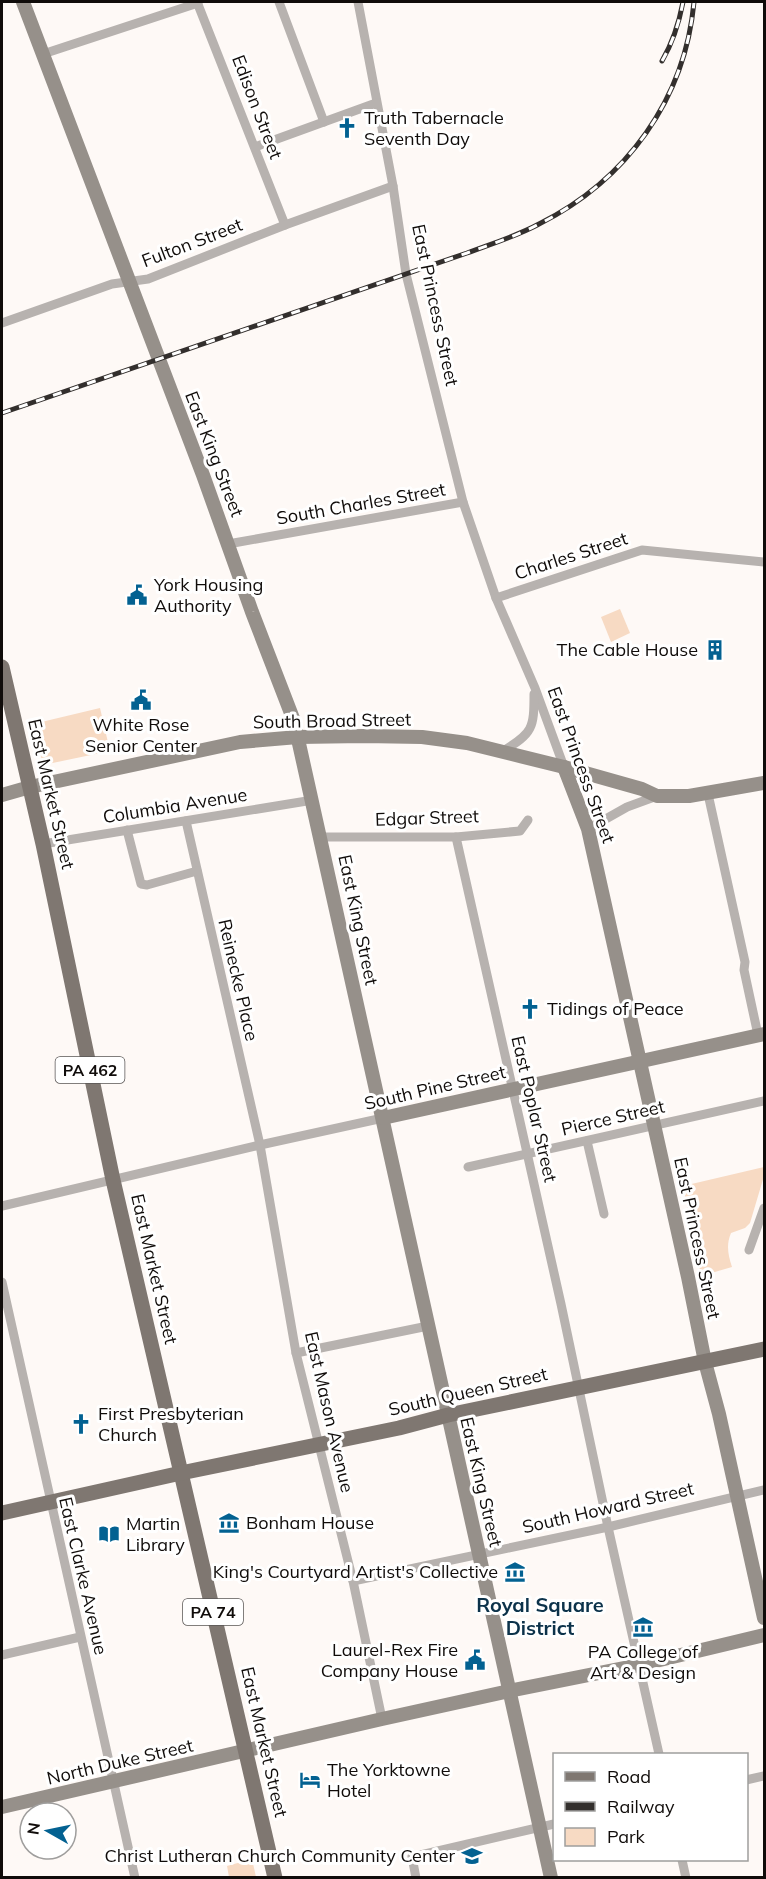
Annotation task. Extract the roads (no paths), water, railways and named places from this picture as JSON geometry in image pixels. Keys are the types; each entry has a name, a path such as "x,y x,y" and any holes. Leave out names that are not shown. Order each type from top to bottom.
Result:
{"main road":[{"name":"East Market Street","path":"2,668 43,844 113,1180 275,1878"},
{"name":"South Queen Street","path":"2,1513 448,1415 765,1349"}],"street":[{"name":"East King Street","path":"24,2 294,721 551,1878"},
{"path":"43,54 198,2"},
{"name":"Edison Street","path":"198,2 285,225"},
{"path":"279,2 324,122"},
{"name":"East Princess Street","path":"358,2 393,186 406,274 463,502 496,598 534,688 588,829 705,1362 765,1618"},
{"path":"255,147 376,103"},
{"name":"Fulton Street","path":"2,323 112,284 148,279 285,225 393,186"},
{"name":"South Charles Street","path":"228,544 463,502"},
{"name":"Charles Street","path":"496,598 642,550 765,562"},
{"path":"502,751 525,736 532,727 534,688"},
{"name":"South Broad Street","path":"2,795 30,786 240,742 298,737 422,737 467,743 564,767"},
{"path":"564,767 642,789 657,796"},
{"path":"588,829 627,807 657,796 708,794 765,783"},
{"path":"708,794 745,962 744,970 761,1035"},
{"name":"Columbia Avenue","path":"43,844 313,800"},
{"name":"Edgar Street","path":"321,837 456,837 520,831 528,820"},
{"name":"Reinecke Place","path":"186,821 260,1145"},
{"path":"127,831 141,884 147,885 197,871"},
{"name":"East Poplar Street","path":"456,837 528,1154 659,1753"},
{"name":"South Pine Street","path":"2,1206 260,1145 761,1035"},
{"name":"Pierce Street","path":"468,1167 765,1101"},
{"path":"587,1140 604,1214"},
{"name":"East Mason Avenue","path":"260,1145 297,1353 353,1581 382,1719"},
{"path":"749,1250 765,1208"},
{"name":"East Clarke Avenue","path":"2,1282 135,1878"},
{"path":"297,1353 428,1326"},
{"name":"South Howard Street","path":"353,1581 608,1527 765,1490"},
{"name":"North Duke Street","path":"2,1808 382,1719 639,1665 765,1635"},
{"path":"2,1655 80,1637"},
{"path":"748,1780 765,1776"},
{"path":"416,1878 412,1857 553,1824"},
{"path":"682,1861 686,1878"}],"railway":[{"path":"662,61 675,32 683,2"},
{"path":"2,413 495,243 531,228 571,206 624,160 646,133 664,103 678,71 688,38 694,2"}],"place":[{"name":"Truth Tabernacle Seventh Day","path":"347,128"},
{"name":"York Housing Authority","path":"137,595"},
{"name":"The Cable House","path":"715,650"},
{"name":"White Rose Senior Center","path":"141,700"},
{"name":"Tidings of Peace","path":"530,1009"},
{"name":"First Presbyterian Church","path":"81,1424"},
{"name":"Bonham House","path":"229,1523"},
{"name":"Martin Library","path":"109,1534"},
{"name":"King's Courtyard Artist's Collective","path":"515,1572"},
{"name":"PA College of Art & Design","path":"643,1627"},
{"name":"Laurel-Rex Fire Company House","path":"475,1660"},
{"name":"The Yorktowne Hotel","path":"310,1780"},
{"name":"Christ Lutheran Church Community Center","path":"472,1856"}],"district":[{"name":"Royal Square District","path":"540,1616"}]}
